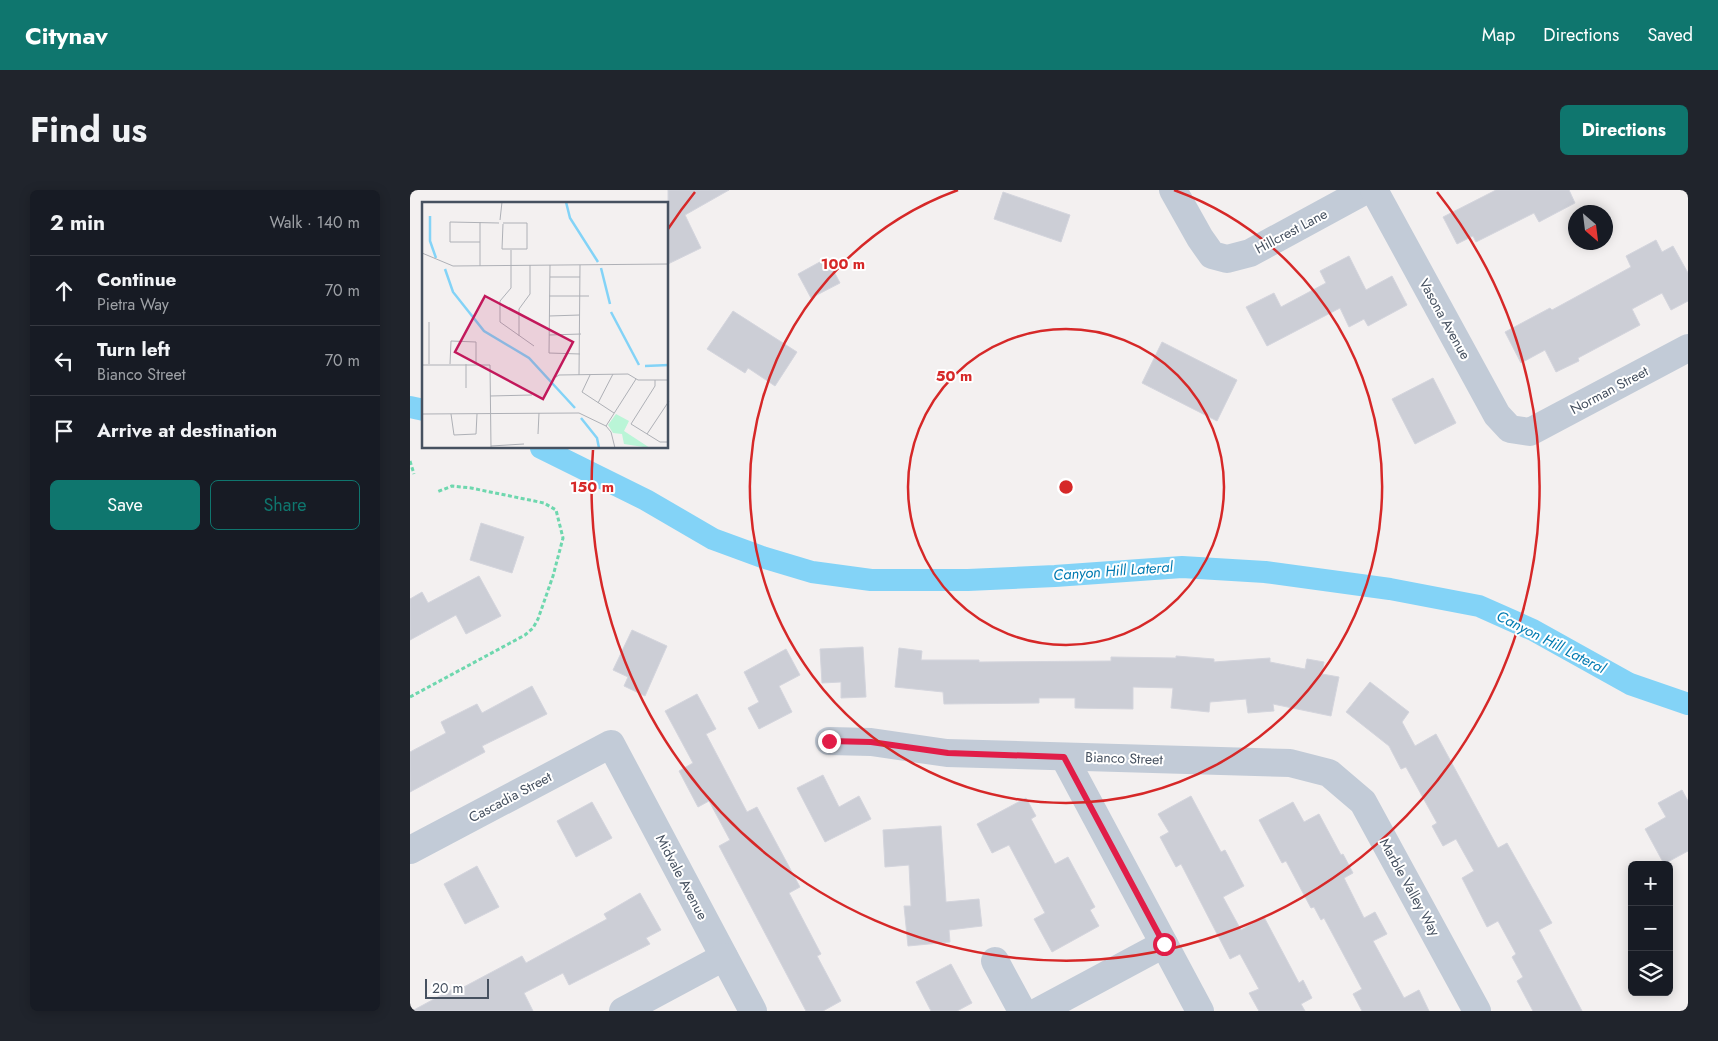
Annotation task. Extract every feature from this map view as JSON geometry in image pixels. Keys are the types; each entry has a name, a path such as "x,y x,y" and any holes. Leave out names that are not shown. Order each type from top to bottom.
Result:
{"street":[{"name":"Hillcrest Lane","path":"1173,190 1200,238 1212,255 1227,259 1250,253 1360,192"},
{"name":"Vasona Avenue","path":"1360,192 1497,415 1510,429 1530,432"},
{"name":"Norman Street","path":"1530,432 1688,348"},
{"name":"Bianco Street","path":"829,741 871,742 948,753 1290,763 1329,773"},
{"name":"Cascadia Street","path":"410,850 611,744"},
{"name":"Midvale Avenue","path":"611,744 753,1011"},
{"path":"1064,757 1200,1011"},
{"name":"Marble Valley Way","path":"1329,773 1363,802 1477,1011"},
{"path":"1039,1011 1164,944"},
{"path":"623,1011 724,957"},
{"path":"995,961 1022,1011"}],"path":[{"path":"410,461 414,474"},
{"path":"410,696 525,635 533,628 553,576 564,538 556,510 544,502 452,486 437,492"}],"building":[{"path":"668,190 729,190 685,215 701,248 669,264"},
{"path":"1496,190 1569,190 1575,203 1539,222 1534,213 1476,242 1473,236 1457,244 1443,217"},
{"path":"1003,192 1070,215 1061,242 994,219"},
{"path":"1656,240 1662,252 1673,246 1688,273 1688,301 1671,310 1662,293 1632,309 1640,325 1578,358 1579,361 1556,372 1545,350 1521,363 1505,332 1550,308 1552,310 1631,267 1626,256"},
{"path":"1349,256 1366,290 1392,276 1407,305 1368,326 1364,319 1349,327 1340,308 1267,346 1246,307 1274,293 1281,307 1326,283 1320,271"},
{"path":"827,258 840,283 811,298 798,274"},
{"path":"733,311 797,352 775,386 748,368 745,373 707,349"},
{"path":"1162,342 1237,380 1217,421 1142,383"},
{"path":"1433,378 1456,423 1415,444 1392,399"},
{"path":"481,523 524,537 512,573 470,560"},
{"path":"479,576 501,616 466,634 456,615 410,640 410,599 422,592 428,603"},
{"path":"632,630 667,646 645,696 624,686 628,677 613,670"},
{"path":"863,647 866,697 841,698 841,682 822,683 820,649"},
{"path":"899,648 922,651 921,660 979,660 979,662 1111,661 1111,657 1176,658 1176,656 1214,659 1214,662 1270,658 1270,662 1305,669 1307,659 1324,662 1322,674 1339,677 1331,716 1273,704 1274,711 1248,713 1246,699 1210,702 1209,712 1171,708 1173,688 1133,687 1133,709 1075,708 1075,698 1039,698 1039,703 944,704 943,692 895,687"},
{"path":"786,649 800,675 779,686 792,712 759,729 748,708 759,702 744,672"},
{"path":"1370,682 1409,712 1402,722 1415,746 1436,734 1498,848 1507,843 1552,923 1539,930 1582,1011 1533,1011 1517,981 1523,977 1512,957 1516,954 1498,921 1487,927 1462,878 1474,871 1456,839 1443,846 1432,826 1437,823 1406,767 1401,769 1389,746 1346,712"},
{"path":"532,686 547,714 482,746 485,752 410,792 410,752 446,733 441,722 477,704 482,713"},
{"path":"697,694 716,729 706,734 747,812 757,807 800,887 789,893 821,954 817,956 841,1001 823,1011 806,1011 719,846 730,840 709,801 698,807 679,771 693,763 665,711"},
{"path":"823,775 839,807 859,796 871,819 825,842 797,788"},
{"path":"1682,790 1688,801 1688,851 1670,861 1662,861 1645,829 1666,817 1658,803"},
{"path":"1191,796 1221,852 1225,850 1244,886 1223,897 1241,930 1264,917 1299,983 1303,980 1312,998 1301,1004 1305,1011 1259,1011 1249,993 1259,989 1240,954 1230,959 1181,864 1176,867 1160,837 1169,832 1158,814"},
{"path":"1026,798 1036,816 1031,819 1055,864 1068,857 1095,907 1090,910 1099,926 1052,952 1034,919 1045,913 1009,845 992,853 977,824"},
{"path":"592,802 612,838 576,857 557,821"},
{"path":"1293,802 1304,822 1319,814 1353,873 1344,878 1364,918 1375,912 1387,934 1373,941 1404,998 1419,990 1429,1011 1362,1011 1353,994 1362,989 1324,918 1321,920 1314,907 1311,908 1286,861 1282,863 1259,820"},
{"path":"941,826 946,902 979,899 982,926 949,930 950,942 908,946 904,906 911,906 909,865 885,867 883,830"},
{"path":"477,866 499,907 465,924 444,884"},
{"path":"640,893 661,930 646,938 650,944 569,985 563,973 524,993 533,1011 412,1011 458,986 460,989 522,956 526,963 607,919 604,914"},
{"path":"951,964 972,1003 957,1011 931,1011 916,982"}],"waterway":[{"name":"Canyon Hill Lateral","path":"410,407 422,410"},
{"name":"Canyon Hill Lateral","path":"543,449 646,500 713,539 762,557 812,572 871,580 968,580 1182,567 1265,572 1390,589 1479,606 1533,630 1630,684 1688,704"}],"route":[{"path":"829,741 871,742 948,753 1064,757 1164,944"}]}
